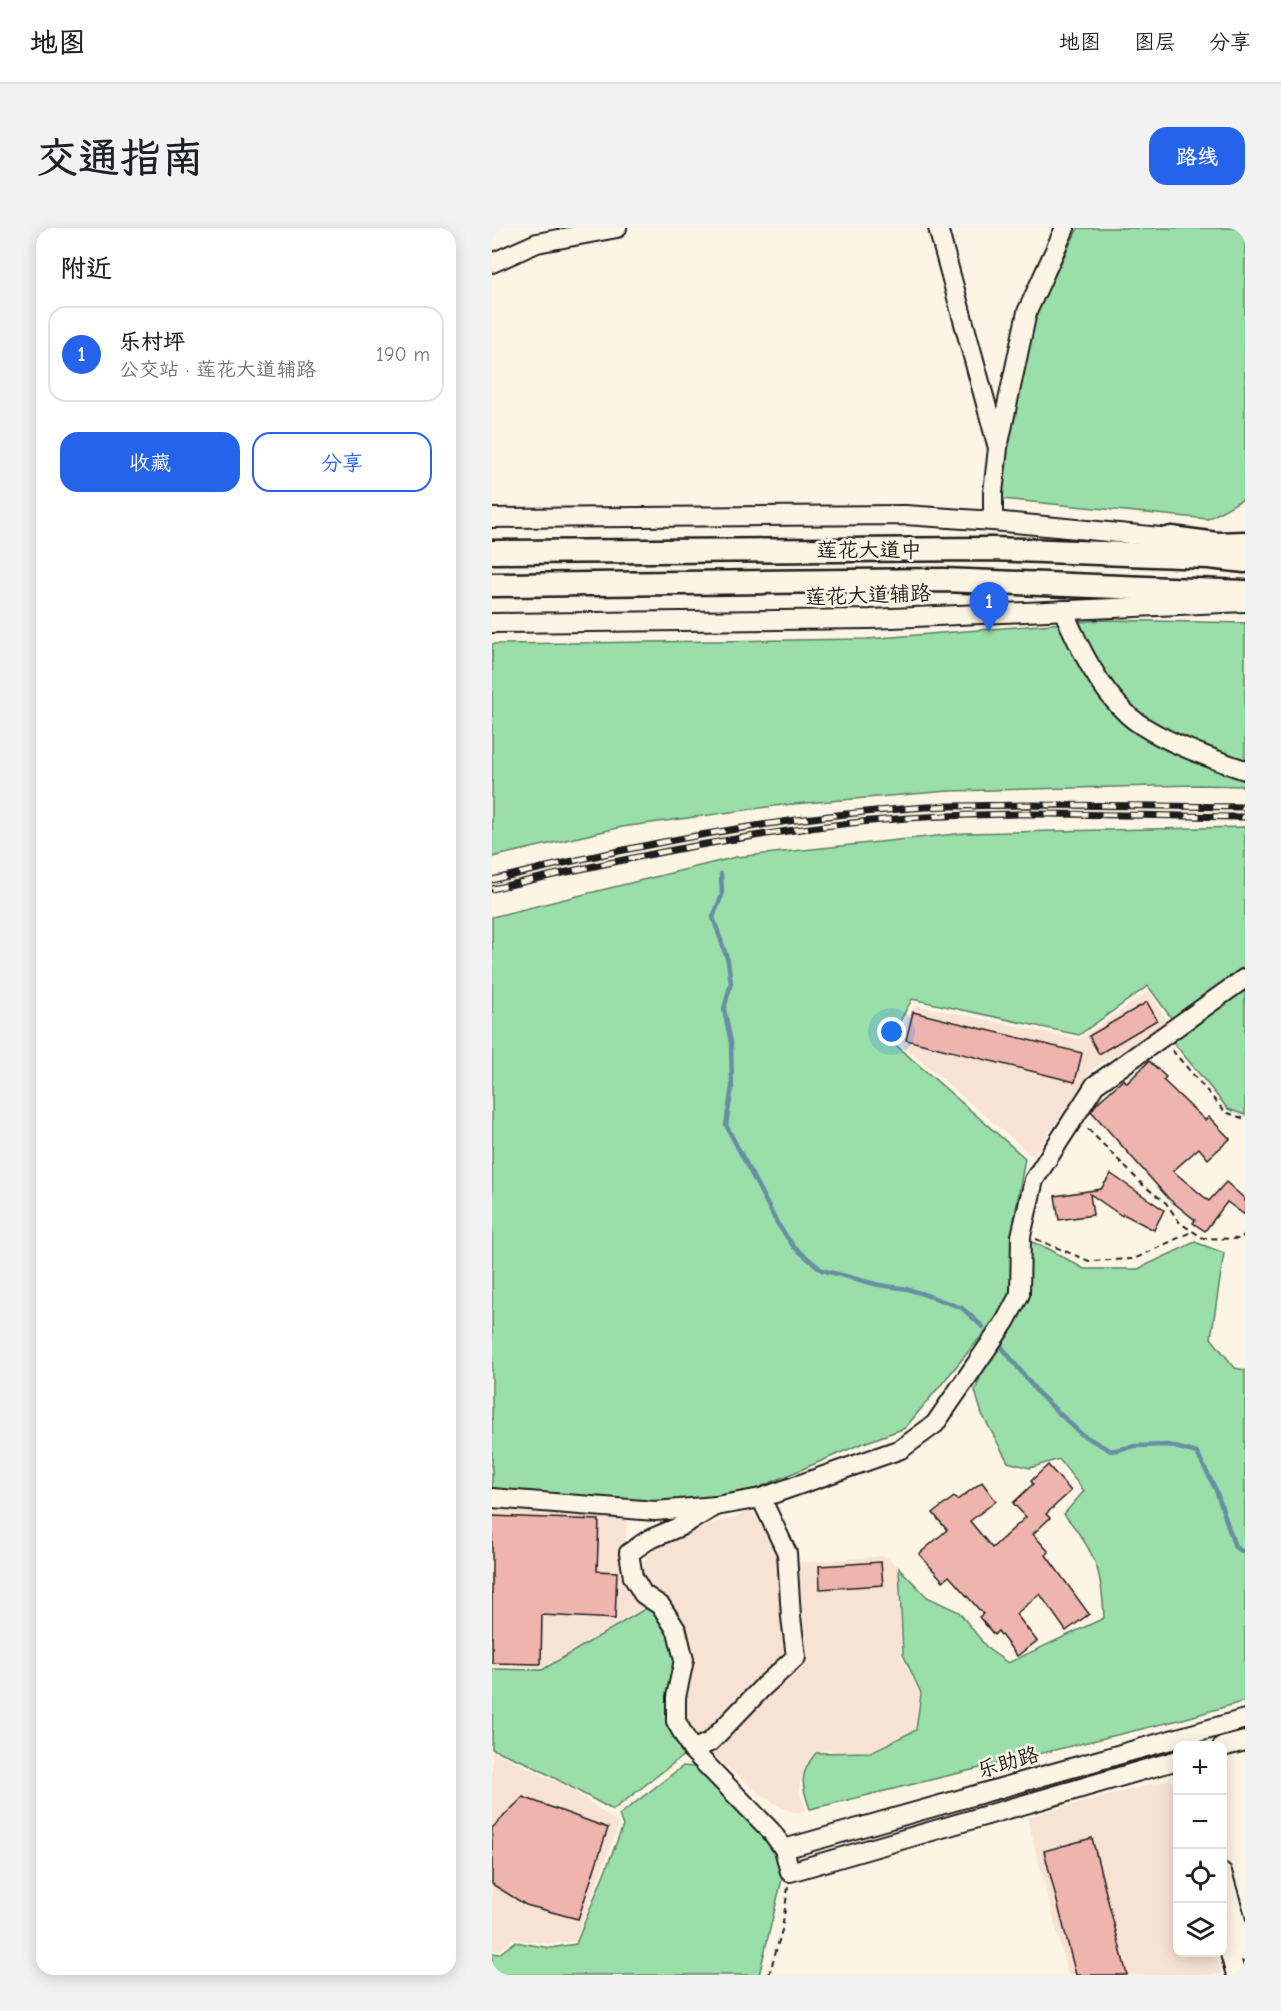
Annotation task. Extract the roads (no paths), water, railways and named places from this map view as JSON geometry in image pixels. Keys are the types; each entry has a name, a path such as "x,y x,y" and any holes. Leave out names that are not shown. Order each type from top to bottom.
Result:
{"main road":[{"path":"1171,538 1217,544 1245,543"},
{"path":"1171,538 1209,557"},
{"name":"莲花大道中","path":"492,552 992,549 1209,557 1245,561"},
{"name":"莲花大道中","path":"492,585 943,580 1245,592"}],"street":[{"path":"492,263 537,243 617,228"},
{"path":"938,228 998,448"},
{"path":"993,521 993,493 998,448 1026,312 1065,228"},
{"path":"492,518 905,515 1171,538"},
{"name":"莲花大道辅路","path":"492,623 870,619 1245,602"},
{"path":"1063,610 1090,667 1128,715 1157,735 1245,770"},
{"path":"492,1498 655,1511 716,1506 761,1498 901,1449 935,1424 1005,1322 1020,1294 1021,1236 1034,1180 1095,1085 1245,978"},
{"path":"692,1750 710,1742 763,1687 796,1657 787,1553 761,1498"},
{"path":"716,1506 628,1552 633,1577 643,1594 661,1606 677,1631 684,1660 676,1696 676,1721 692,1750 771,1831 784,1849"},
{"name":"乐助路","path":"1180,1741 1245,1719"},
{"path":"1227,1746 1245,1741"},
{"name":"乐助路","path":"1173,1743 784,1849 790,1872 1173,1764"},
{"path":"1227,1889 1245,1952"},
{"path":"1227,1944 1236,1975"}],"waterway":[{"path":"721,874 722,895 713,917 728,961 731,983 724,1009 731,1042 732,1087 726,1125 777,1223 794,1247 822,1270 879,1285 908,1289 929,1296 962,1308 983,1327"},
{"path":"1001,1346 1038,1393 1081,1434 1111,1451 1135,1446 1168,1445 1197,1453 1216,1490 1235,1547 1245,1553"}],"railway":[{"path":"492,880 701,835 860,813 968,806 1245,807"},
{"path":"492,889 699,845 855,823 992,814 1245,817"}],"place":[{"name":"乐村坪","path":"989,632"}]}
